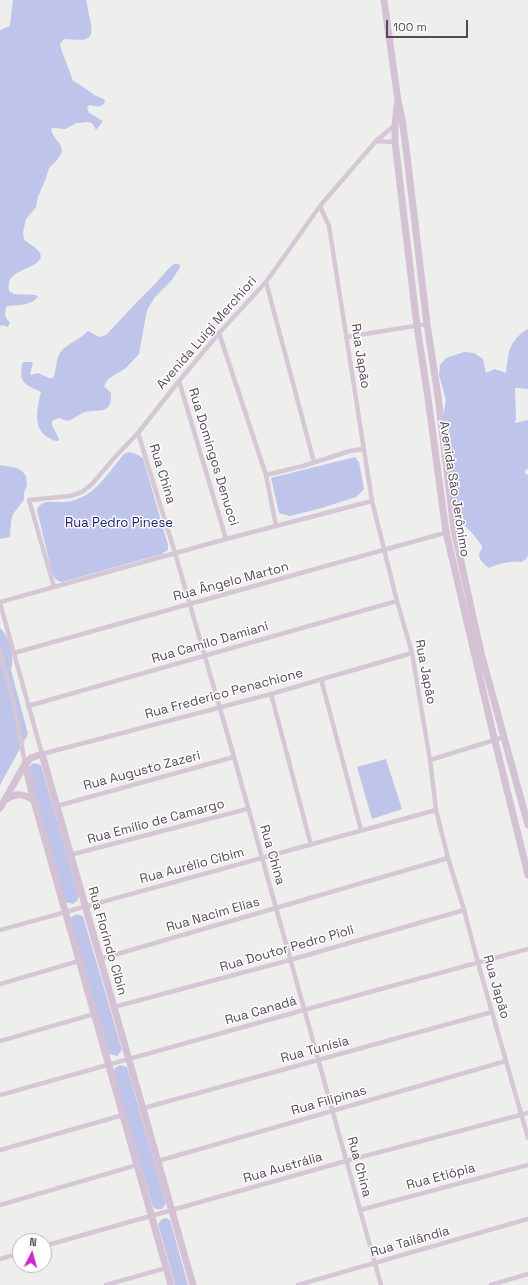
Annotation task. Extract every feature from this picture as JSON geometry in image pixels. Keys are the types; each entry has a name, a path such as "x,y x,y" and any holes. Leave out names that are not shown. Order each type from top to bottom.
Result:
{"street":[{"name":"Avenida São Jerônimo","path":"384,0 407,156 454,530 481,653 528,825"},
{"name":"Avenida São Jerônimo","path":"398,101 395,125 395,142 417,326 446,532 528,875"},
{"name":"Avenida Luigi Merchiori","path":"54,587 29,500 70,496 82,492 92,484 138,433 178,381 219,333 266,282 320,206 376,141 395,125"},
{"path":"395,125 399,131 402,145 407,156"},
{"path":"376,141 395,142"},
{"name":"Rua Japão","path":"320,206 329,226 372,501 397,601 412,653 430,760 436,810 448,858 528,1138"},
{"path":"266,282 314,462"},
{"path":"346,337 427,324"},
{"path":"219,333 266,474 276,526"},
{"name":"Rua Domingos Denucci","path":"178,381 226,538"},
{"path":"430,411 440,409"},
{"name":"Rua China","path":"138,433 175,553 234,757 247,809 381,1285"},
{"path":"266,474 350,451 363,449"},
{"path":"0,603 226,538 372,501"},
{"name":"Rua Ângelo Marton","path":"14,653 385,551 454,530"},
{"name":"Rua Camilo Damiani","path":"28,706 397,601"},
{"name":"Rua Florindo Cibin","path":"0,603 84,907 144,1108 193,1285"},
{"path":"0,651 15,709 24,764 171,1285"},
{"name":"Rua Frederico Penachione","path":"42,754 271,694 412,653"},
{"path":"321,679 361,830"},
{"path":"271,694 311,845"},
{"path":"430,760 504,737"},
{"path":"0,808 24,764 31,758 42,754"},
{"name":"Rua Augusto Zazeri","path":"56,806 234,757"},
{"path":"5,800 12,795 20,794 27,796 34,801"},
{"name":"Rua Emílio de Camargo","path":"70,855 247,809"},
{"name":"Rua Aurélio Cibim","path":"0,930 436,810"},
{"name":"Rua Nacim Elias","path":"100,959 448,858"},
{"name":"Rua Doutor Pedro Pioli","path":"114,1007 290,960 464,910"},
{"name":"Rua Canadá","path":"0,1095 528,949"},
{"path":"0,984 79,961"},
{"name":"Rua Tunísia","path":"144,1108 492,1012"},
{"path":"0,1041 94,1014"},
{"name":"Rua Filipinas","path":"158,1161 506,1061"},
{"name":"Rua Austrália","path":"52,1244 346,1161 528,1113"},
{"path":"0,1150 123,1115"},
{"path":"0,1205 137,1165"},
{"name":"Rua Etiópia","path":"360,1210 528,1165"},
{"name":"Rua Tailândia","path":"298,1285 528,1219"},
{"path":"0,1259 12,1255"},
{"path":"106,1285 166,1268"},
{"path":"491,1285 528,1274"}],"green space":[{"path":"13,0 86,0 91,27 90,37 83,40 64,39 60,44 73,81 94,95 105,100 104,104 101,106 90,105 87,107 89,113 103,121 96,130 92,123 88,122 77,123 65,129 51,129 61,146 62,152 58,159 49,168 38,197 36,207 26,219 23,232 24,240 39,252 41,258 32,266 15,274 11,278 9,284 9,291 14,294 36,295 38,297 28,304 6,307 5,316 10,323 8,327 2,325 0,327 0,30 10,26"},
{"path":"174,264 179,264 180,267 172,280 155,297 147,310 139,354 126,368 108,379 104,386 111,393 111,400 107,408 104,410 85,412 68,421 59,418 52,421 52,425 59,439 58,441 52,440 44,434 38,424 37,411 41,392 27,385 22,380 22,364 24,362 33,362 30,375 38,373 49,378 53,378 58,356 63,350 88,331 99,337 106,335"},
{"path":"528,329 528,389 515,388 516,420 514,423 528,420 528,469 525,470 525,473 528,475 528,555 522,562 505,563 489,568 482,562 479,554 482,546 474,535 459,520 452,505 448,470 449,461 444,448 443,417 446,400 439,375 440,365 446,358 464,352 474,353 483,359 486,373 495,369 506,373 509,353 513,342"},
{"name":"Rua Pedro Pinese","path":"129,452 143,458 168,545 168,550 162,554 62,582 59,581 52,573 37,510 39,506 45,502 68,502 87,495 109,473 124,454"},
{"path":"355,457 359,462 364,489 356,497 290,516 279,513 271,478"},
{"path":"0,465 17,468 22,471 26,476 27,485 24,493 24,500 13,514 10,537 0,539"},
{"path":"0,628 4,632 11,648 11,670 28,734 0,785"},
{"path":"386,759 402,809 372,819 357,767"},
{"path":"33,763 41,765 79,896 77,901 73,904 65,902 28,768"},
{"path":"76,914 83,916 122,1050 117,1056 109,1054 70,918"},
{"path":"120,1065 127,1067 166,1203 162,1209 153,1207 113,1073 115,1068"},
{"path":"166,1218 170,1220 188,1285 175,1285 158,1224 162,1219"}]}
